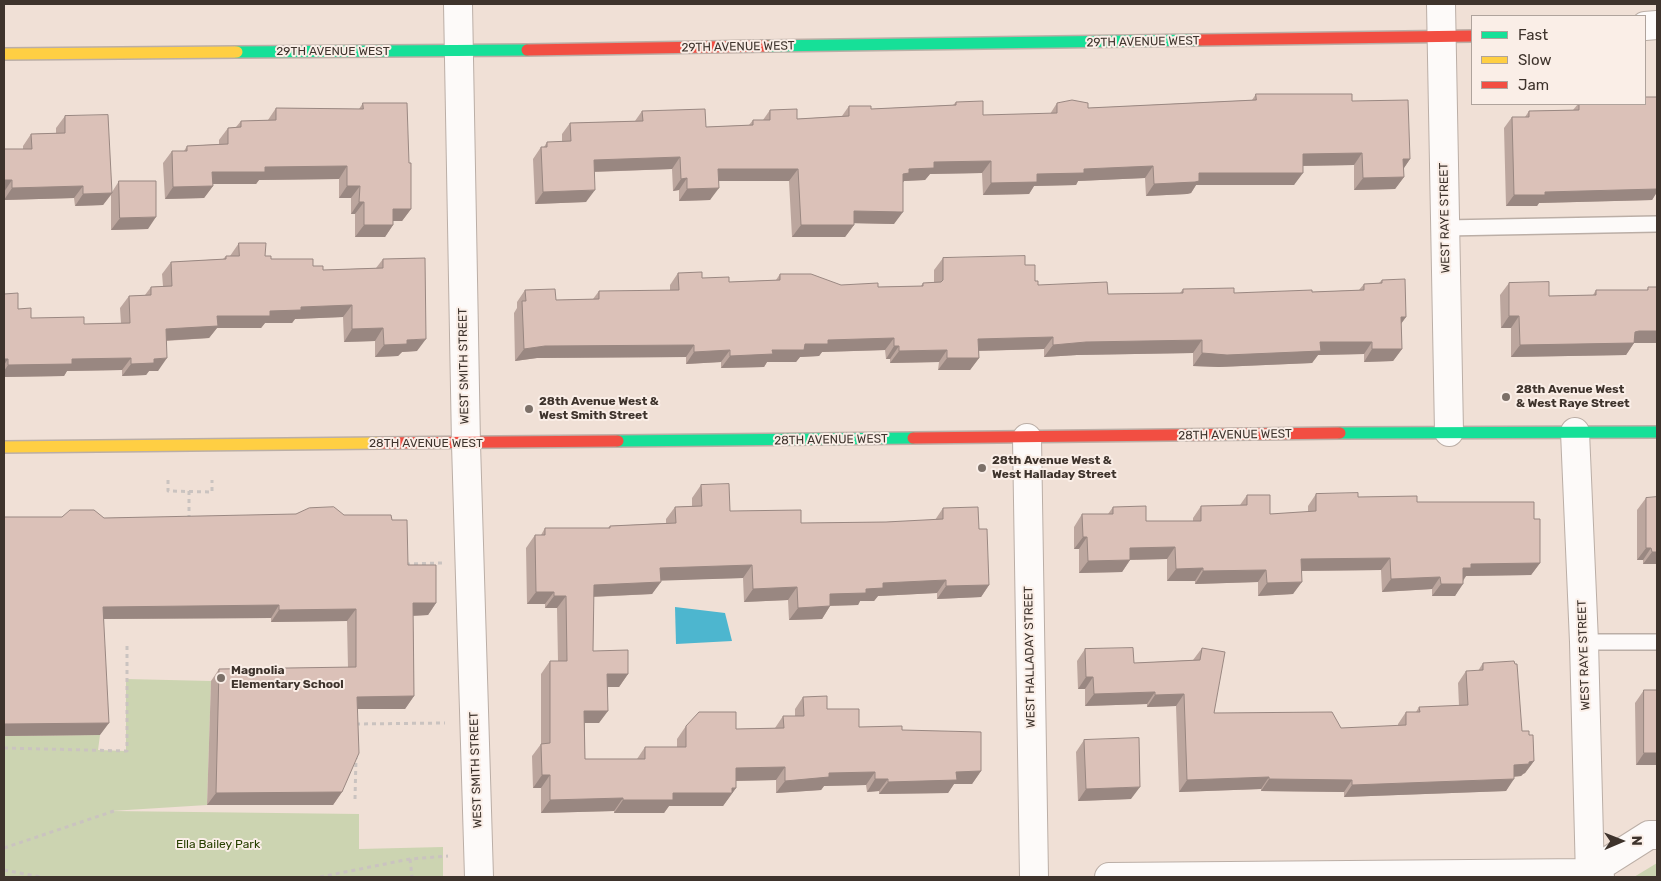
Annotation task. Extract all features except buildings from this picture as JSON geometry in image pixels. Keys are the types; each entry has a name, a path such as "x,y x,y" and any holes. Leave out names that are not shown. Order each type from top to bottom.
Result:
{"street":[{"name":"WEST SMITH STREET","path":"458,4 466,444 479,877"},
{"name":"WEST RAYE STREET","path":"1442,4 1449,432"},
{"name":"29TH AVENUE WEST","path":"4,54 459,51 1442,38 1471,36"},
{"name":"28TH AVENUE WEST","path":"4,448 1449,432 1657,432"},
{"name":"WEST RAYE STREET","path":"1574,432 1593,876"},
{"name":"WEST HALLADAY STREET","path":"1026,438 1034,877"},
{"path":"1110,877 1593,876 1649,835 1657,835"}],"lane":[{"path":"1445,228 1657,224"},
{"path":"1584,642 1657,642"}],"path":[{"path":"168,480 168,491 212,492 212,480"},
{"path":"189,491 189,528"},
{"path":"399,564 442,564"},
{"path":"4,748 126,751 127,645"},
{"path":"356,716 356,733"},
{"path":"356,724 445,723"},
{"path":"355,799 356,752"},
{"path":"4,848 114,811"},
{"path":"320,877 410,859 448,856"},
{"path":"410,859 412,877"},
{"path":"4,870 41,877"}],"green space":[{"name":"Ella Bailey Park","path":"126,679 211,681 207,805 111,811 359,814 359,849 443,847 443,877 4,877 4,736 100,735 98,750 126,751"},
{"path":"1657,863 1657,877 1634,877"}],"water":[{"path":"675,607 725,613 732,641 676,644"}],"traffic: fast":[{"path":"768,46 1200,40"},
{"path":"237,52 527,50"},
{"path":"1340,433 1657,432"},
{"path":"618,441 913,438"}],"traffic: slow":[{"path":"4,54 237,52"},
{"path":"4,447 379,443"}],"traffic: jam":[{"path":"1200,40 1471,36"},
{"path":"527,50 768,46"},
{"path":"913,438 1340,433"},
{"path":"379,443 618,441"}],"place":[{"name":"28th Avenue West & West Raye Street","path":"1506,397"},
{"name":"28th Avenue West & West Smith Street","path":"529,409"},
{"name":"28th Avenue West & West Halladay Street","path":"982,468"},
{"name":"Magnolia Elementary School","path":"221,678"}]}
